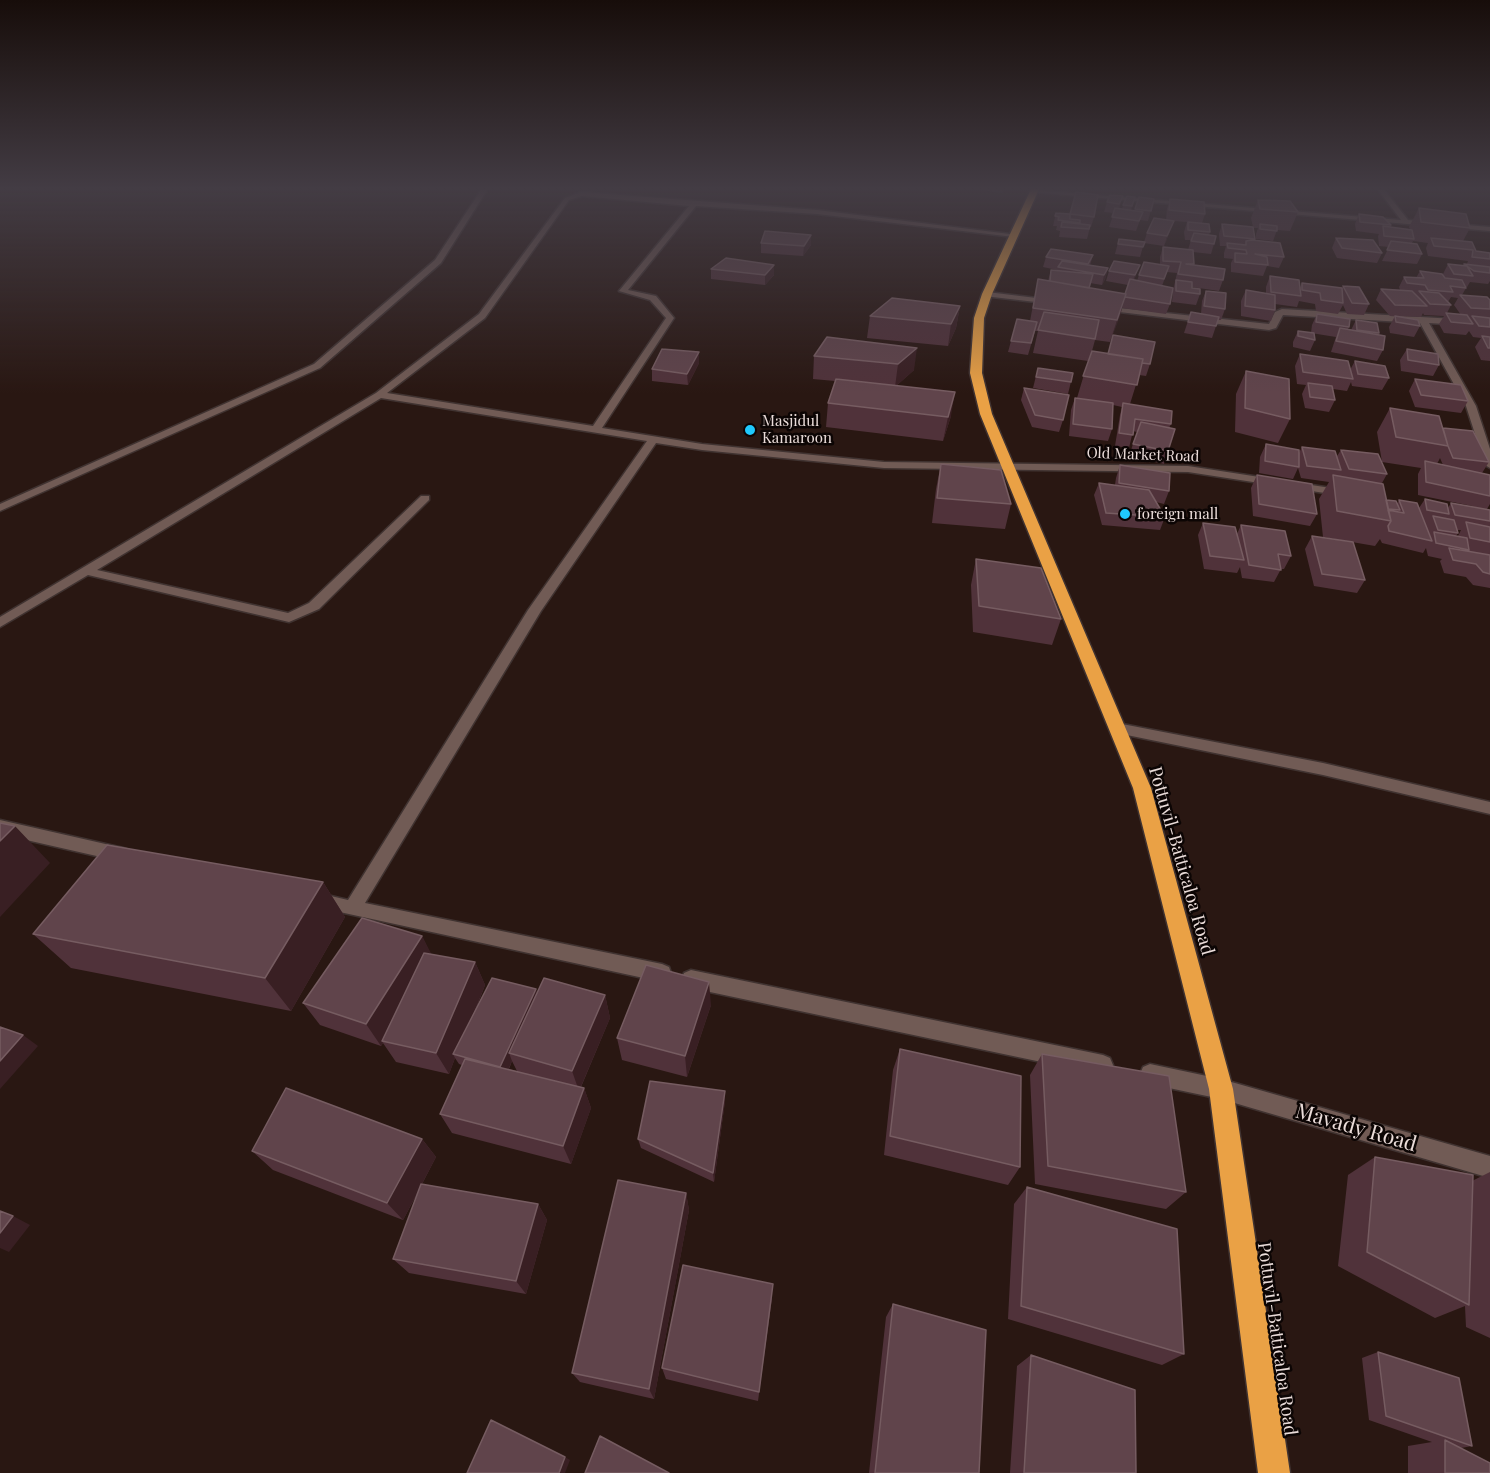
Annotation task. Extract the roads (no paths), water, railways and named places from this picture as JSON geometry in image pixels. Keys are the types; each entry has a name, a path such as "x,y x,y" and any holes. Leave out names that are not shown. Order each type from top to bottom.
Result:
{"highway":[{"name":"Pottuvil-Batticaloa Road","path":"1005,256 979,318 976,373 986,414 1142,788 1221,1089 1274,1473"}],"street":[{"path":"0,508 316,366 441,256"},
{"path":"0,623 379,395 482,316 526,256"},
{"path":"595,431 670,318 653,298 623,291 652,256"},
{"path":"987,294 1068,304"},
{"path":"1092,307 1269,327 1273,326 1278,314 1282,312 1490,324"},
{"path":"1423,320 1472,406 1490,465"},
{"name":"Old Market Road","path":"379,395 653,440 884,465 1188,469 1350,494"},
{"path":"352,909 536,610 653,440"},
{"path":"85,571 289,618 314,606 425,498"},
{"path":"1117,728 1323,769 1490,808"},
{"path":"0,827 136,859"},
{"name":"Mavady Road","path":"295,896 1221,1089 1490,1167"}],"place":[{"name":"Masjidul Kamaroon","path":"750,430"},
{"name":"foreign mall","path":"1125,514"}]}
